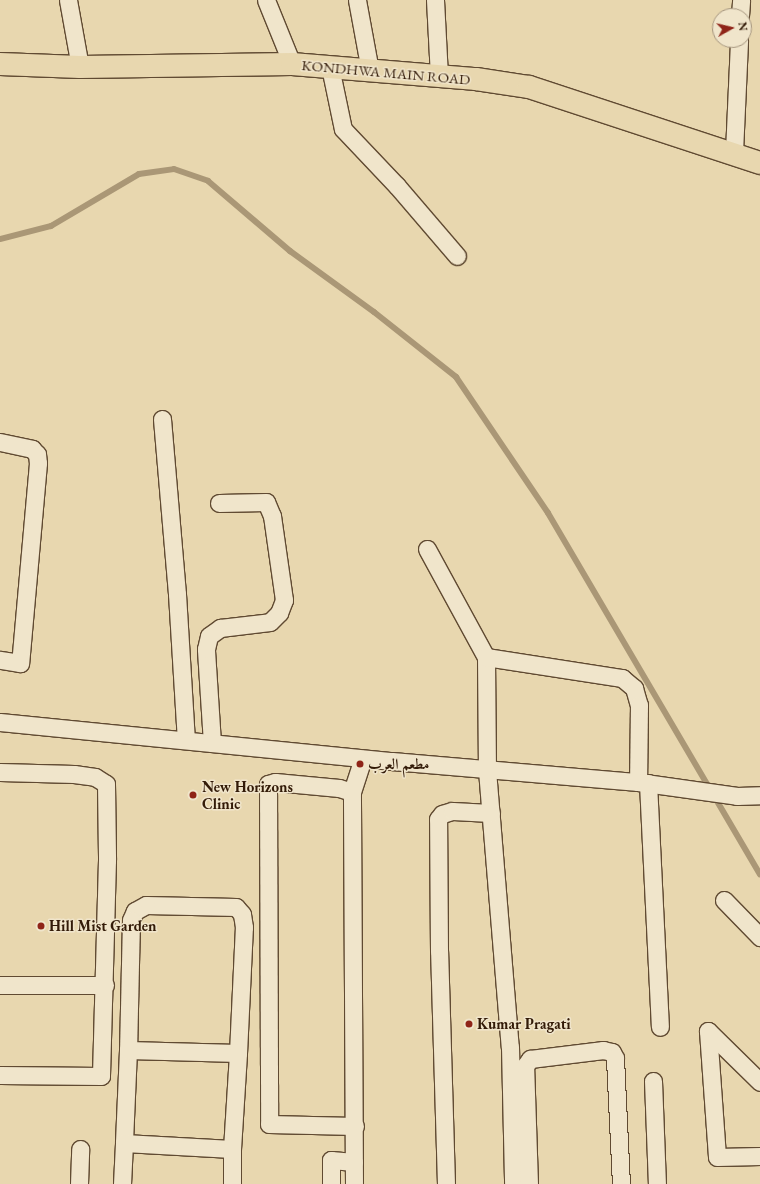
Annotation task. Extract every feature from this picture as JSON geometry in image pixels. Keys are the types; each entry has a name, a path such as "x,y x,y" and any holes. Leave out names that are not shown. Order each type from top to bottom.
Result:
{"main road":[{"name":"KONDHWA MAIN ROAD","path":"0,64 80,67 292,64 439,77 528,87 734,152 760,163"}],"street":[{"path":"68,0 80,67"},
{"path":"266,0 292,64"},
{"path":"357,0 370,71"},
{"path":"436,0 439,77"},
{"path":"734,152 739,48"},
{"path":"330,67 343,129 397,186 457,256"},
{"path":"162,419 178,594 186,740"},
{"path":"0,442 32,449 37,454 38,463 20,663 0,660"},
{"path":"212,743 206,649 209,636 220,628 270,622 279,613 284,600 272,516 266,502 219,503"},
{"path":"427,549 486,657 487,770 510,1047 514,1184"},
{"path":"486,657 622,678 634,688 639,705 660,1027"},
{"path":"0,722 364,759 643,783 737,796 760,795"},
{"path":"354,1184 355,1126 352,792 364,759"},
{"path":"0,772 74,774 95,777 106,784 105,985 101,1076 0,1075"},
{"path":"352,792 318,786 275,782 268,784 269,1124 355,1126"},
{"path":"446,1184 438,951 438,819 442,814 452,811 491,813"},
{"path":"724,900 760,937"},
{"path":"122,1184 128,1050 131,920 135,911 146,905 236,907 242,914 244,927 232,1149 232,1184"},
{"path":"0,985 105,985"},
{"path":"760,1082 708,1031 717,1157 760,1156"},
{"path":"128,1050 238,1053"},
{"path":"528,1184 525,1066 530,1059 603,1050 612,1052 615,1058 621,1184"},
{"path":"653,1081 657,1184"},
{"path":"124,1143 232,1149"},
{"path":"79,1184 80,1149"},
{"path":"331,1184 331,1160 354,1162"}],"waterway":[{"path":"0,239 51,226 139,174 174,169 208,181 290,251 374,312 456,377 548,513 760,874"}],"place":[{"name":"مطعم العرب","path":"360,764"},
{"name":"New Horizons Clinic","path":"193,795"},
{"name":"Hill Mist Garden","path":"41,926"},
{"name":"Kumar Pragati","path":"469,1024"}]}
